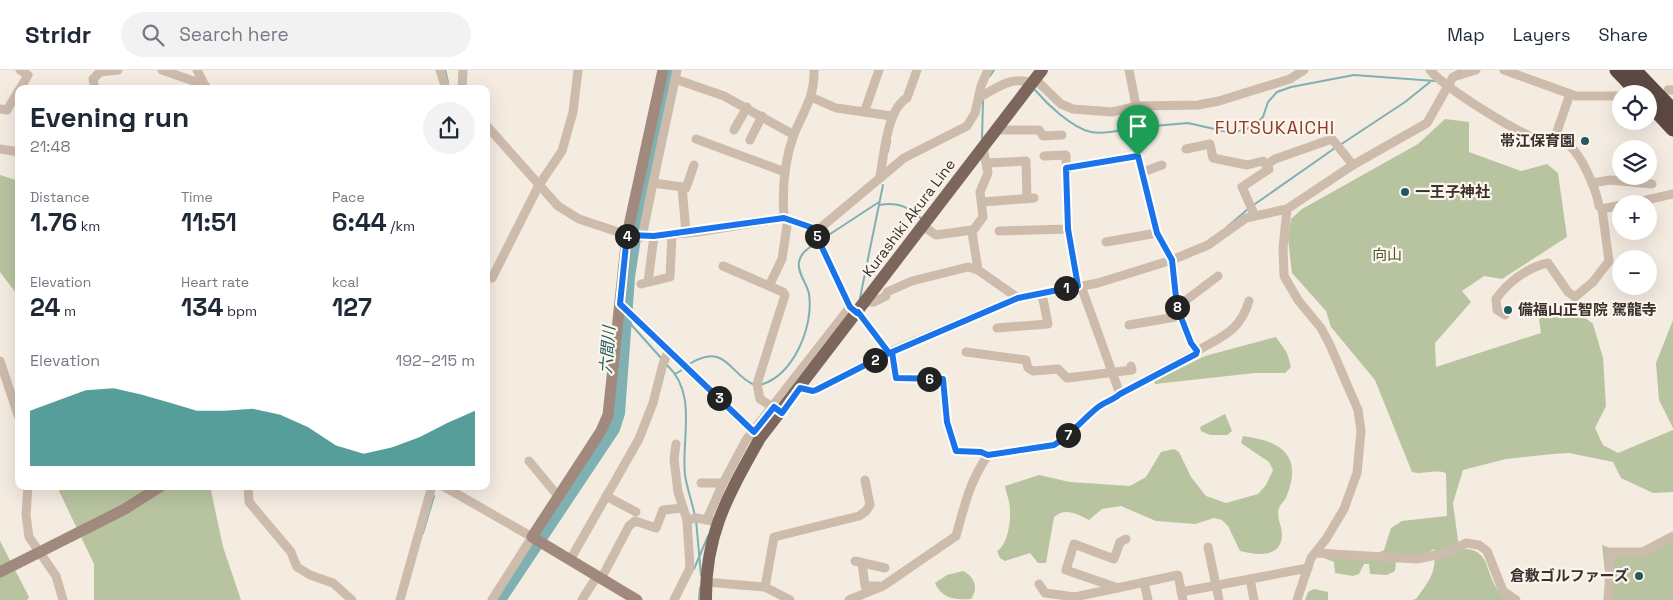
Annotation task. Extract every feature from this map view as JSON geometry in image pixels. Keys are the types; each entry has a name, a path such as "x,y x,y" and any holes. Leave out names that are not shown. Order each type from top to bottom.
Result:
{"highway":[{"path":"1617,70 1631,85"},
{"path":"1634,70 1673,111"},
{"path":"1657,112 1673,129"}],"main road":[{"path":"637,600 536,540 558,496 608,415 621,305 663,70"},
{"name":"Kurashiki Akura Line","path":"706,600 706,582 699,520 727,498 757,435 777,410 800,388 856,309 923,226 1036,77"},
{"path":"0,572 125,509 155,490"}],"street":[{"path":"20,70 28,75 22,85"},
{"path":"95,85 94,78 100,72 118,70"},
{"path":"162,70 201,85"},
{"path":"197,70 205,85"},
{"path":"440,70 445,85"},
{"path":"462,85 463,70"},
{"path":"490,277 492,278 539,185 562,151 573,112 578,70"},
{"path":"770,286 782,259 786,219 782,185 794,135 806,114 811,97 814,70"},
{"path":"865,110 879,70"},
{"path":"880,176 892,116 900,102 907,98 917,70"},
{"path":"988,70 980,86 980,97 972,121 967,126 904,158 880,176 819,230 819,241 856,309 891,352 896,378 943,379 947,422 956,451 981,452 988,455 1054,445 1064,440 1099,406 1112,402 1120,394 1196,354 1197,351 1235,328 1244,317 1249,301"},
{"path":"1129,70 1138,106 1139,121 1136,132 1138,156 1157,233 1172,260 1179,311 1191,343 1197,351"},
{"path":"980,97 1008,82 1036,77 1061,104 1072,109 1112,112 1138,106 1198,105 1260,89 1290,79 1304,70"},
{"path":"1430,70 1447,86 1532,136 1540,140 1562,140 1575,151 1592,183 1599,206 1602,209 1609,261 1593,282 1575,297 1568,292 1548,263 1538,265 1514,279 1496,299 1497,310 1505,315"},
{"path":"800,388 813,391 891,352 1018,298 1115,278 1172,260 1200,249 1220,237 1240,221 1286,210 1353,165 1428,124 1447,86 1457,75 1476,70"},
{"path":"1504,70 1576,96 1612,96"},
{"path":"634,236 653,183 676,74 724,96 794,135"},
{"path":"1554,140 1570,94"},
{"path":"0,109 7,110 15,96"},
{"path":"811,97 836,108 865,110 892,116"},
{"path":"734,130 747,108"},
{"path":"750,140 762,116"},
{"path":"490,130 558,206 568,214 634,236 686,233 786,219 819,230"},
{"path":"997,130 1039,130 1043,136 1062,136"},
{"path":"696,139 785,172"},
{"path":"1266,165 1275,159 1332,139 1353,165"},
{"path":"1186,149 1210,144 1214,158 1247,164 1263,161 1269,169 1242,187 1255,216"},
{"path":"923,226 936,235 972,230 983,217 980,192 988,173 983,148"},
{"path":"0,150 15,152"},
{"path":"1044,156 1066,155 1068,229 1079,286 1120,394"},
{"path":"1066,168 1138,156"},
{"path":"982,202 1031,198 1026,161 987,163"},
{"path":"653,183 686,188 694,165"},
{"path":"1143,172 1162,165"},
{"path":"1592,183 1612,180"},
{"path":"682,187 686,233"},
{"path":"1657,198 1673,194"},
{"path":"1602,209 1612,207"},
{"path":"1286,210 1283,248 1284,276 1298,300 1321,328 1330,346 1358,410 1361,432 1357,473 1344,509 1308,568 1296,600"},
{"path":"999,230 1068,229"},
{"path":"972,230 978,270"},
{"path":"1106,242 1157,233"},
{"path":"654,236 645,283 670,277 672,234"},
{"path":"724,266 770,286 785,295 757,386 760,398 777,410 856,309 886,296 887,292 928,276 968,267 978,270 1018,298"},
{"path":"1129,325 1179,311 1218,276"},
{"path":"997,328 1048,324 1043,299 1039,294"},
{"path":"621,305 632,314 666,357 757,435 746,440 723,483 699,520 690,568 674,600"},
{"path":"966,352 1026,360 1028,368 1033,371 1058,369 1067,378 1132,370 1131,366"},
{"path":"570,560 639,439 653,403 666,357"},
{"path":"0,361 15,406"},
{"path":"676,444 674,459 678,492 683,508 699,520"},
{"path":"849,600 883,586 956,536 968,490 977,470 988,455"},
{"path":"529,461 558,496"},
{"path":"765,587 774,537 859,516 866,511 870,504 865,480"},
{"path":"701,483 723,483"},
{"path":"28,490 26,515 29,537 56,576 63,600"},
{"path":"248,490 249,502 291,552 297,567 310,575 333,583 352,600"},
{"path":"400,600 431,490"},
{"path":"450,490 536,540 492,600"},
{"path":"606,496 636,512"},
{"path":"582,600 599,578 629,526 635,521 656,528 663,510 683,508"},
{"path":"1608,600 1611,552 1643,552 1673,536"},
{"path":"1113,589 1066,570 1074,544 1114,559 1120,542 1126,539"},
{"path":"1316,553 1418,559 1445,553 1466,543 1479,544 1487,551 1503,591 1516,600"},
{"path":"1208,547 1219,600"},
{"path":"883,586 865,586 858,562 885,568"},
{"path":"1039,584 1045,593 1076,598 1178,576 1182,596 1216,586 1308,568"},
{"path":"1250,579 1254,600"},
{"path":"706,582 765,587 790,600"},
{"path":"1144,582 1148,600"},
{"path":"1111,600 1113,589"},
{"path":"874,590 876,600"}],"green space":[{"name":"向山","path":"1445,119 1469,122 1469,152 1521,171 1547,164 1558,173 1567,237 1502,279 1484,276 1462,291 1471,302 1435,343 1436,367 1541,333 1539,319 1567,303 1593,324 1603,358 1606,406 1595,428 1603,445 1618,453 1673,430 1673,492 1653,493 1621,478 1613,462 1569,453 1506,459 1463,470 1453,503 1459,548 1470,549 1482,556 1498,590 1511,600 1412,600 1416,599 1431,576 1435,557 1434,549 1401,559 1396,562 1395,571 1387,575 1370,574 1369,564 1364,564 1359,574 1353,576 1335,573 1334,562 1324,558 1323,555 1378,553 1384,550 1391,528 1402,521 1447,516 1446,473 1412,472 1375,380 1331,327 1326,311 1292,273 1288,238 1291,219 1302,209 1418,144"},
{"path":"0,175 15,180 15,292 0,272"},
{"path":"1673,320 1673,428 1659,400 1656,363"},
{"path":"1276,337 1287,353 1291,367 1285,373 1255,373 1155,384 1154,381 1205,356"},
{"path":"1225,414 1232,431 1227,435 1210,435 1201,431 1200,427"},
{"path":"1243,436 1256,438 1277,446 1285,452 1290,460 1292,469 1291,481 1286,497 1278,511 1282,531 1281,542 1278,548 1273,551 1253,554 1240,551 1228,526 1222,520 1214,518 1195,524 1156,521 1121,506 1102,509 1089,520 1067,512 1062,512 1054,517 1046,563 1038,563 1030,553 1005,561 1000,558 997,551 1007,536 1010,521 1009,500 1005,486 1039,475 1070,482 1130,486 1146,477 1161,452 1174,449 1179,452 1191,477 1206,496 1226,503 1258,494 1266,485 1273,470 1269,462 1241,443"},
{"path":"211,490 223,547 241,600 94,600 94,564 59,491"},
{"name":"倉敷ゴルファーズ","path":"1673,537 1673,600 1608,600 1602,545 1629,555"},
{"path":"0,541 29,597 27,600 0,600"},
{"path":"963,571 970,576 974,583 975,591 971,599 950,597 941,592 935,583 947,575"},
{"path":"1314,589 1328,592 1328,600 1305,600 1308,592"}],"waterway":[{"path":"445,70 448,82"},
{"name":"六間川","path":"500,600 614,429 619,413 629,277 637,225 670,70"},
{"path":"990,76 994,70"},
{"path":"1454,73 1461,70"},
{"path":"1142,127 1188,123 1232,133 1253,127 1263,117 1268,102 1277,92 1291,87 1354,75 1435,81"},
{"path":"1340,145 1405,102 1430,82"},
{"path":"1035,90 1060,115 1084,130 1101,133 1134,128"},
{"path":"982,138 983,101"},
{"path":"888,151 890,141"},
{"path":"1255,204 1335,148"},
{"path":"860,298 883,185"},
{"path":"821,240 879,202"},
{"path":"879,205 892,204 902,206 922,219"},
{"path":"1227,227 1248,209"},
{"path":"760,385 772,380 782,372 799,348 808,321 810,307 809,294 799,270 799,262 803,253 817,242"},
{"path":"627,320 662,359"},
{"path":"691,363 713,356 720,358 747,381 755,385"},
{"path":"667,365 677,377 685,403 685,475 695,516"},
{"path":"675,374 682,370"},
{"path":"423,533 434,496"},
{"path":"696,520 701,575"},
{"path":"694,569 708,536"},
{"path":"699,600 700,588"}],"place":[{"name":"帯江保育園","path":"1585,141"},
{"name":"一王子神社","path":"1405,192"},
{"name":"備福山正智院 駕龍寺","path":"1508,310"},
{"name":"倉敷ゴルファーズ","path":"1639,576"}],"district":[{"name":"FUTSUKAICHI","path":"1275,128"}],"route":[{"path":"1138,156 1066,168 1068,229 1078,286 1018,298 889,353 816,390 809,391 800,388 782,413 774,407 754,432 620,304 627,235 638,237 698,232 784,218 819,230 817,234 818,239 850,307 858,312 889,353 892,352 896,378 943,379 947,422 956,451 981,452 988,455 1054,445 1064,440 1099,406 1112,402 1120,394 1196,354 1197,351 1191,343 1177,307 1172,260 1157,233 1138,156"}]}
